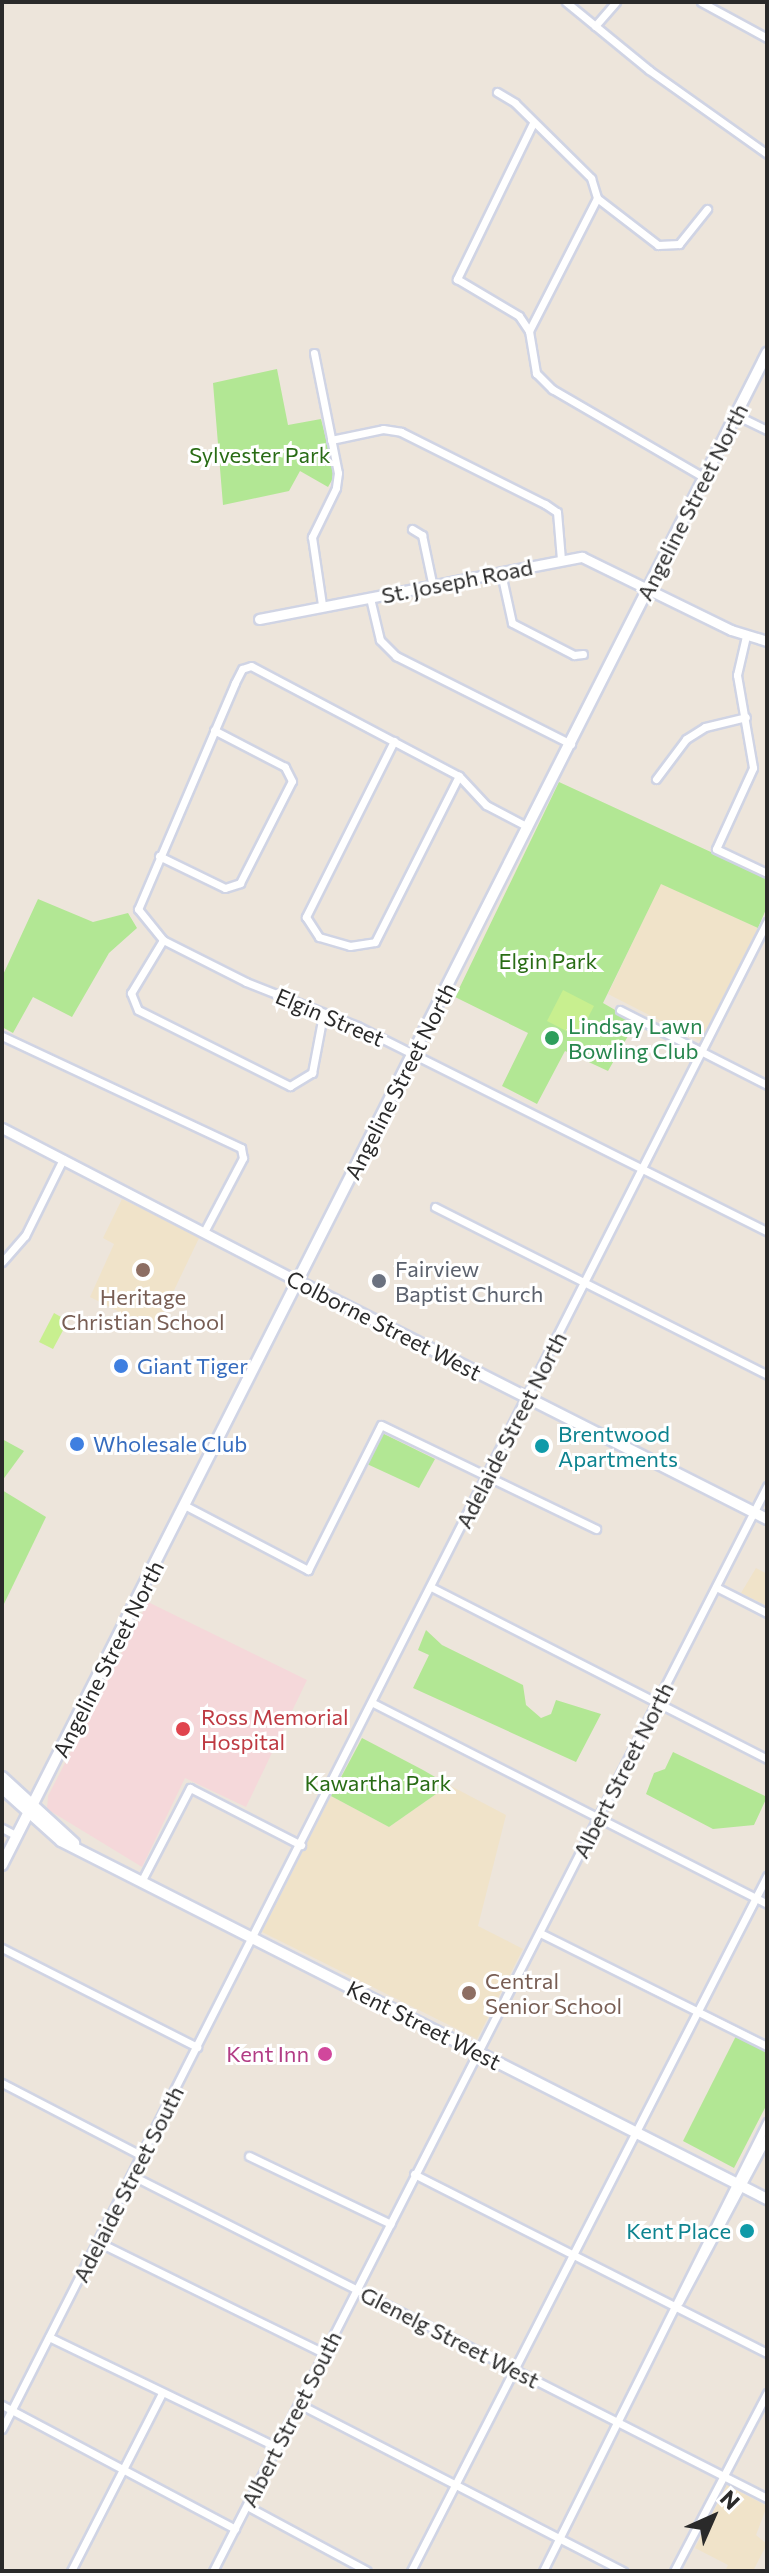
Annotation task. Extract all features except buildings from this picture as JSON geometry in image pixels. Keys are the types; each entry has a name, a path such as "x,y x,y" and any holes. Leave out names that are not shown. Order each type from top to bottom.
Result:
{"main road":[{"name":"Angeline Street North","path":"2,1865 767,353"},
{"name":"Colborne Street West","path":"297,1281 767,1519"},
{"name":"Kent Street West","path":"2,1777 30,1811"},
{"name":"Kent Street West","path":"2,1788 61,1841 767,2199"}],"street":[{"path":"566,2 767,154"},
{"path":"595,26 616,2"},
{"path":"701,2 767,38"},
{"path":"497,92 591,178 597,198 658,245 669,247 695,228 707,209"},
{"path":"533,123 457,279 519,316 529,331 536,373 552,389 705,478"},
{"path":"529,331 597,198"},
{"path":"314,353 331,440 336,488 312,537 322,605"},
{"path":"736,415 767,430"},
{"path":"331,440 383,429 401,432 545,504 557,512 561,560"},
{"path":"412,529 422,535 433,587"},
{"name":"St. Joseph Road","path":"259,619 561,560 595,561 746,636 767,641"},
{"path":"501,573 512,623 574,655 583,654"},
{"path":"370,598 380,640 396,656 571,744"},
{"path":"746,636 737,675 753,768 716,849 767,873"},
{"name":"Elgin Street","path":"394,741 251,666 242,669 138,909 163,940 413,1054 767,1231"},
{"path":"656,779 686,739 705,727 746,717"},
{"path":"159,856 225,888 240,883 292,781 285,767 214,730"},
{"path":"459,776 375,942 350,946 319,937 306,917 394,741 459,776 486,805 528,827"},
{"name":"Adelaide Street North","path":"253,1938 489,1478 764,934 767,922"},
{"path":"163,940 131,993 138,1010 290,1086 312,1073 323,1015"},
{"path":"620,1010 767,1085"},
{"path":"2,1036 241,1148 243,1158 204,1232"},
{"name":"Colborne Street West","path":"2,1128 297,1281"},
{"path":"2,1262 25,1236 63,1159"},
{"path":"435,1207 767,1375"},
{"path":"186,1506 308,1570 381,1425 596,1529"},
{"name":"Albert Street North","path":"479,2054 767,1486"},
{"path":"431,1587 767,1759"},
{"path":"716,1587 767,1613"},
{"path":"373,1703 767,1904"},
{"path":"141,1882 190,1788 301,1845"},
{"path":"2,1828 17,1836"},
{"path":"411,2571 767,1876"},
{"path":"540,1933 767,2046"},
{"name":"Adelaide Street South","path":"2,2429 253,1938"},
{"path":"2,1948 197,2047"},
{"name":"Albert Street South","path":"213,2571 358,2291 414,2174 479,2054"},
{"path":"2,2083 142,2156"},
{"path":"739,2185 767,2122"},
{"path":"543,2571 739,2185 767,2137"},
{"path":"249,2156 391,2224"},
{"path":"414,2174 573,2255 678,2304 767,2353"},
{"name":"Glenelg Street West","path":"133,2176 767,2498"},
{"path":"98,2242 324,2353"},
{"path":"49,2337 277,2447"},
{"path":"71,2571 162,2393"},
{"path":"674,2571 767,2393"},
{"path":"299,2404 623,2571"},
{"path":"2,2405 235,2529"},
{"path":"247,2506 367,2571"}],"shaded area":[{"path":"661,883 758,928 702,1042 608,994"},
{"name":"Heritage Christian School","path":"122,1199 200,1236 155,1330 90,1297 114,1244 103,1238"},
{"path":"756,1568 767,1574 767,1606 741,1593"},
{"name":"Ross Memorial Hospital","path":"148,1602 307,1680 246,1807 185,1778 142,1867 47,1809 48,1796"},
{"path":"449,1785 506,1815 478,1926 523,1949 477,2039 262,1932 331,1796 389,1827"},
{"path":"727,2485 767,2506 756,2535 767,2544 753,2571 725,2571 728,2565 695,2548"}],"green space":[{"name":"Sylvester Park","path":"277,369 288,425 321,419 335,475 328,487 300,471 289,491 223,505 213,383"},
{"name":"Elgin Park","path":"559,782 767,878 767,907 758,928 661,884 603,1003 636,1022 608,1071 565,1051 537,1104 502,1086 528,1033 455,997"},
{"path":"38,899 93,922 128,913 137,928 109,953 72,1017 33,997 13,1033 2,1027 2,977"},
{"path":"563,990 594,1006 578,1037 547,1021"},
{"path":"54,1313 68,1321 53,1349 39,1342"},
{"path":"382,1433 435,1459 419,1488 367,1464"},
{"path":"2,1439 24,1451 2,1481"},
{"path":"2,1490 46,1517 2,1608"},
{"path":"426,1630 442,1645 523,1685 526,1705 541,1718 551,1714 556,1700 601,1714 576,1762 413,1688 429,1655 418,1650"},
{"name":"Kawartha Park","path":"362,1738 449,1785 389,1827 331,1796"},
{"path":"673,1752 767,1797 754,1825 713,1829 646,1794 654,1773 665,1769"},
{"path":"737,2034 767,2049 767,2104 734,2168 683,2141"}],"place":[{"name":"Lindsay Lawn Bowling Club","path":"552,1038"},
{"name":"Heritage Christian School","path":"143,1270"},
{"name":"Fairview Baptist Church","path":"379,1281"},
{"name":"Giant Tiger","path":"121,1366"},
{"name":"Wholesale Club","path":"77,1444"},
{"name":"Brentwood Apartments","path":"542,1446"},
{"name":"Ross Memorial Hospital","path":"183,1729"},
{"name":"Central Senior School","path":"469,1993"},
{"name":"Kent Inn","path":"325,2054"},
{"name":"Kent Place","path":"747,2231"}]}
